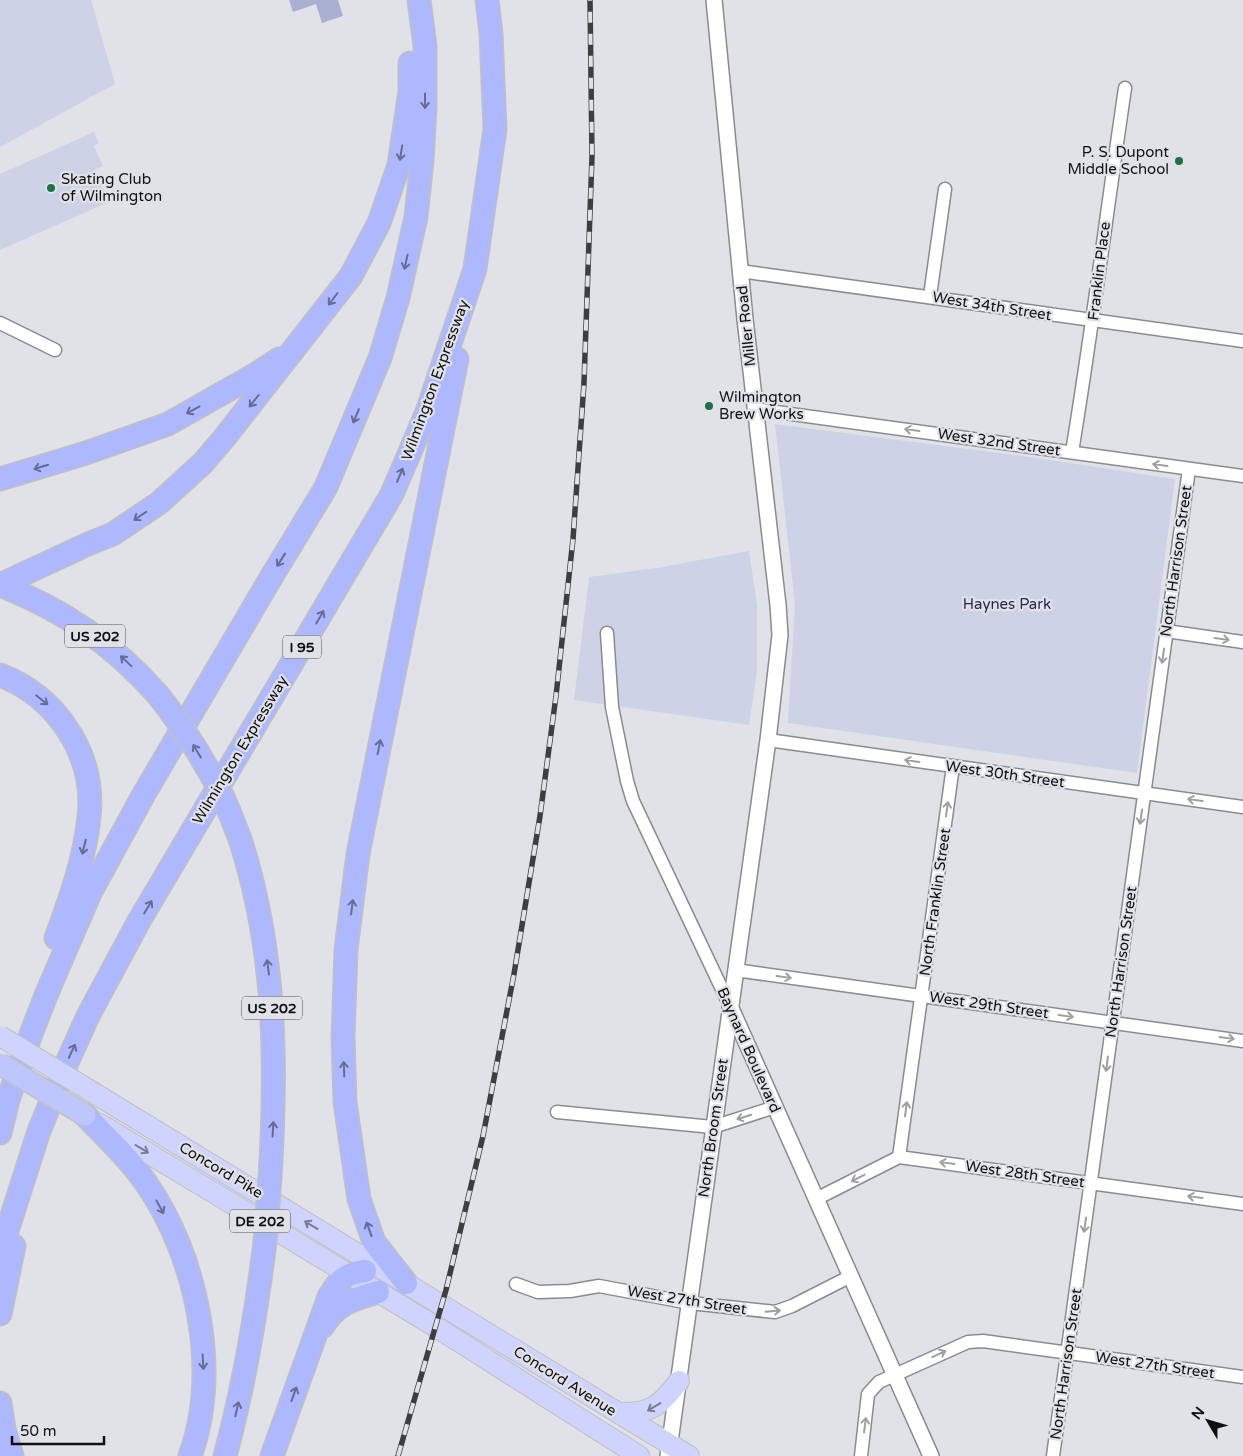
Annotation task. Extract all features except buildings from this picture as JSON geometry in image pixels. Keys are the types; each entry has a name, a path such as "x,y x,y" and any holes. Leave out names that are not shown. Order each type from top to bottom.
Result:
{"highway":[{"path":"6,587 88,544 113,534 159,503 203,463 350,276 379,223 399,166 410,91 411,27 408,0"},
{"path":"0,1133 8,1100 31,1034 50,984 90,893 149,786 269,580 326,487 380,358 398,298 416,217 425,108 425,46 419,0"},
{"name":"Wilmington Expressway","path":"0,1262 8,1228 39,1131 68,1058 112,970 139,921 392,494 427,412 475,269 494,129 491,33 487,0"},
{"path":"406,1283 374,1242 359,1199 345,1102 343,1038 346,950 358,854 475,269"},
{"path":"0,480 86,453 168,424 256,374 294,349"},
{"name":"US 202","path":"6,587 48,606 88,630 138,672 159,696 180,724 222,796 241,842 258,905 271,995 274,1082 270,1178 265,1242 250,1351 225,1456"},
{"path":"0,675 42,700 65,725 75,740 85,766 90,797 90,816 83,851 60,925 20,1032 0,1125"},
{"name":"Concord Pike","path":"0,1064 85,1115"},
{"path":"85,1115 126,1158 146,1183 161,1207 172,1230 192,1282 202,1338 204,1389 199,1423 190,1456"},
{"path":"0,1314 39,1131"},
{"path":"272,1456 329,1297 341,1279 357,1273"},
{"path":"307,1358 324,1324 331,1315 350,1300 378,1292"},
{"path":"0,1404 4,1429 12,1456"}],"main road":[{"name":"Concord Pike","path":"0,1036 442,1305"},
{"name":"Concord Pike","path":"85,1115 226,1200 357,1273 378,1292 436,1327"},
{"path":"357,1273 642,1444 669,1451"},
{"name":"Concord Avenue","path":"442,1305 618,1413 669,1451 689,1456"},
{"name":"Concord Avenue","path":"436,1327 639,1456"},
{"path":"618,1413 635,1414 654,1408 668,1396 679,1381"}],"street":[{"name":"Miller Road","path":"714,0 740,271 779,620 777,665 768,740"},
{"name":"Franklin Place","path":"1072,452 1093,321 1125,88"},
{"path":"930,296 945,189"},
{"name":"West 34th Street","path":"740,271 1243,341"},
{"path":"0,323 56,350"},
{"name":"West 32nd Street","path":"755,408 1243,476"},
{"name":"North Harrison Street","path":"1053,1456 1189,469"},
{"path":"1166,631 1243,642"},
{"name":"Baynard Boulevard","path":"608,633 612,707 627,781 634,801 730,1006 931,1456"},
{"name":"West 30th Street","path":"768,740 1243,807"},
{"name":"North Broom Street","path":"669,1451 768,740"},
{"name":"North Franklin Street","path":"899,1157 953,766"},
{"name":"West 29th Street","path":"735,970 1243,1041"},
{"path":"557,1112 713,1127 775,1107"},
{"path":"816,1199 899,1157"},
{"name":"West 28th Street","path":"899,1157 1243,1204"},
{"name":"West 27th Street","path":"516,1284 538,1292 570,1291 598,1286 690,1304 775,1312 792,1306 850,1276"},
{"name":"West 27th Street","path":"861,1456 868,1394 879,1382 961,1344 975,1341 1243,1377"}],"green space":[{"path":"0,0 91,0 115,84 0,147"},
{"name":"Skating Club of Wilmington","path":"94,132 99,143 94,146 103,166 94,170 109,202 0,250 0,174"},
{"name":"Haynes Park","path":"775,424 1030,457 1175,479 1137,773 788,723 795,605"},
{"path":"749,551 757,605 757,672 749,725 574,700 589,577 656,568"}],"shaded area":[{"path":"289,0 338,0 343,16 322,23 316,4 293,12"}],"railway":[{"path":"398,1456 446,1290 483,1136 514,974 540,816 556,696 573,539 584,383 592,156 590,0"}],"place":[{"name":"P. S. Dupont Middle School","path":"1179,161"},
{"name":"Skating Club of Wilmington","path":"51,188"},
{"name":"Wilmington Brew Works","path":"709,406"}]}
